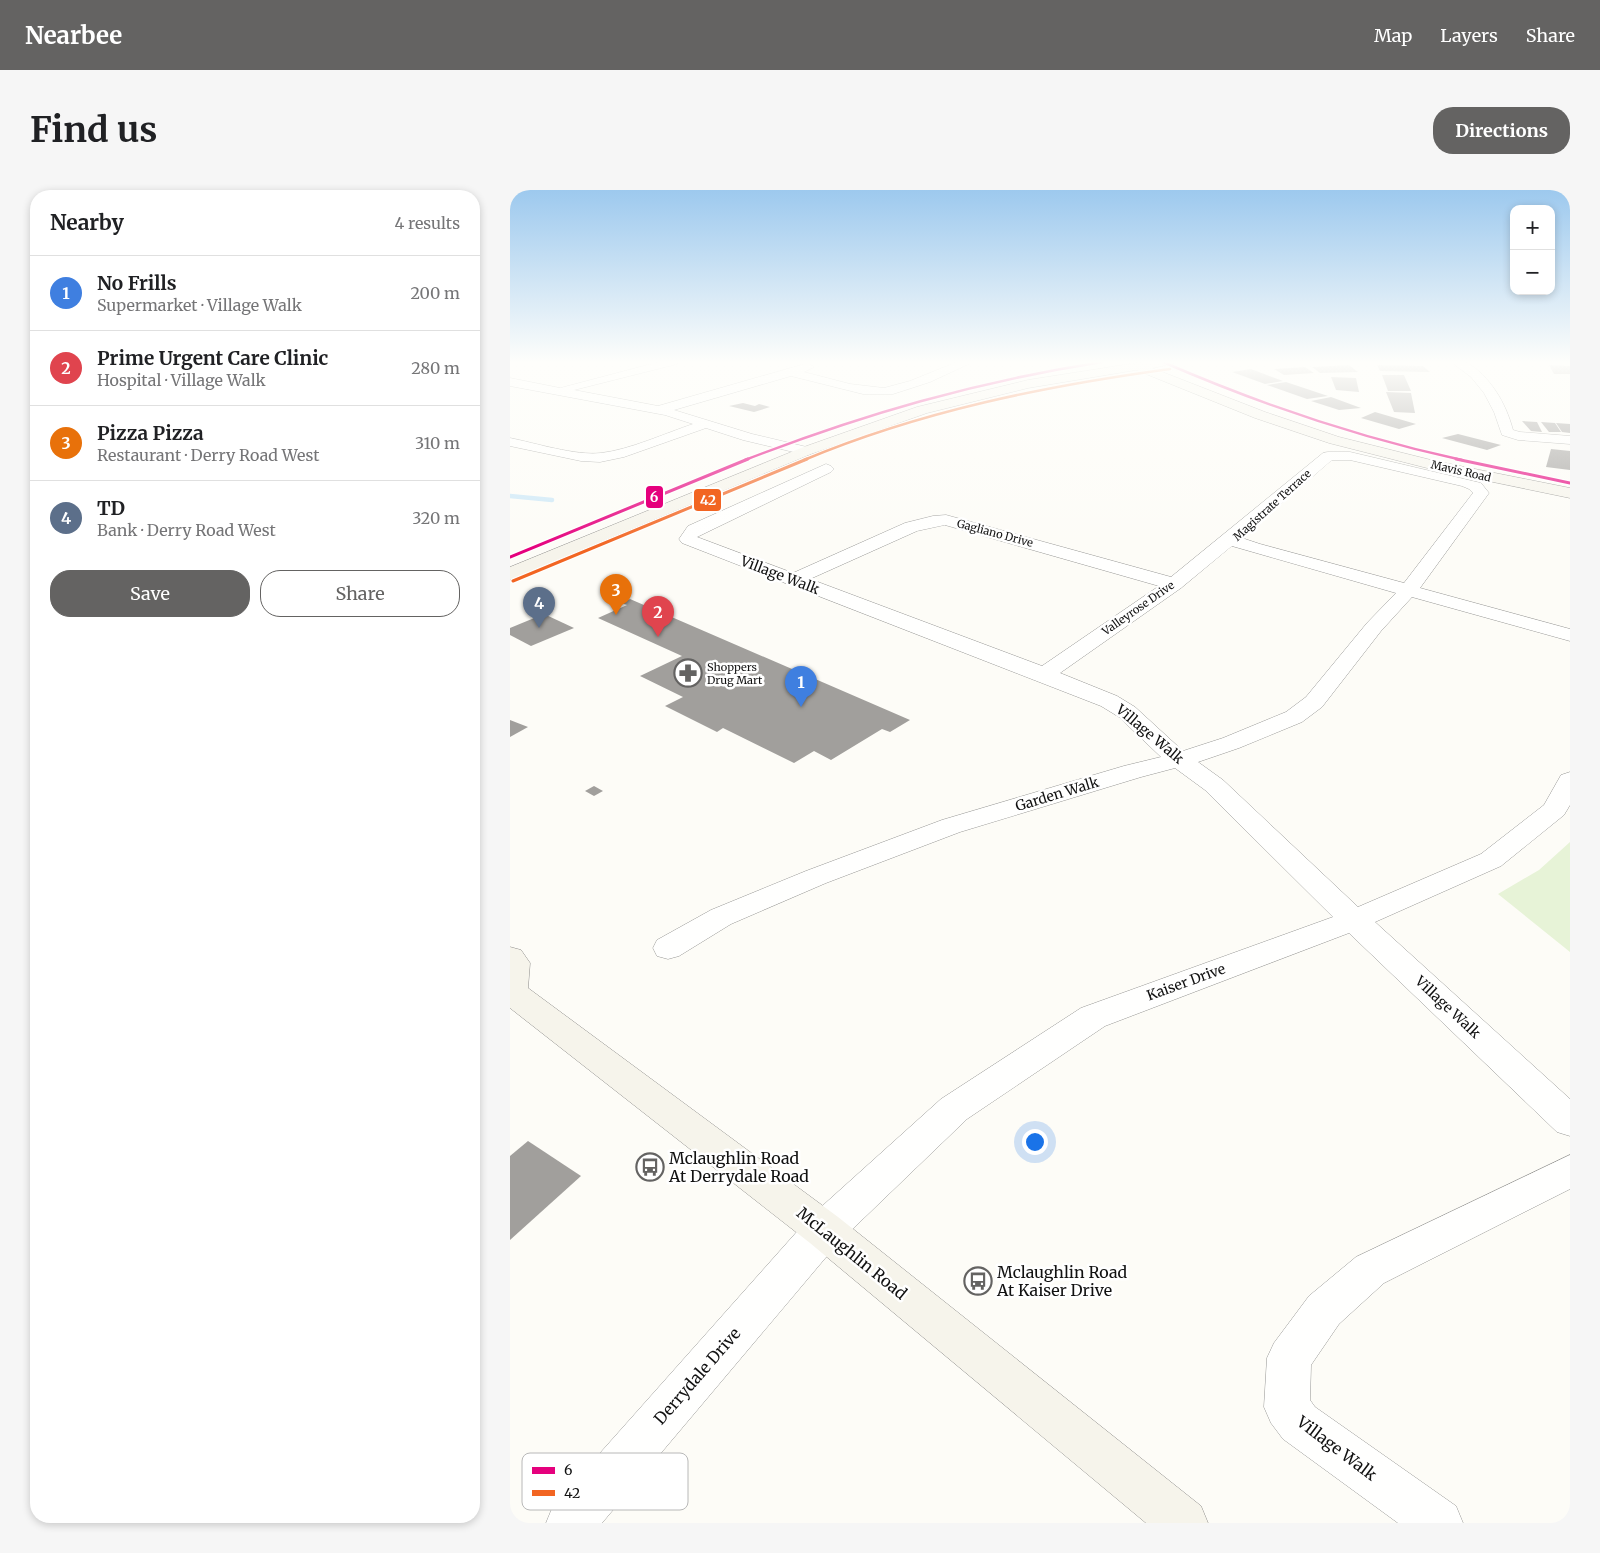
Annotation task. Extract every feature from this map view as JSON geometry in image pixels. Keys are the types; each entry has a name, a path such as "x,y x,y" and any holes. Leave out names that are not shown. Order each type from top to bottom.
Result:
{"main road":[{"path":"510,557 786,446 846,424"},
{"path":"510,574 806,451 880,424"},
{"name":"Mavis Road","path":"1287,424 1448,469 1570,493"},
{"name":"Mavis Road","path":"1322,424 1393,444 1570,483"},
{"path":"536,563 530,559 543,544"},
{"name":"McLaughlin Road","path":"510,958 515,962 511,992 824,1230 1184,1523"}],"street":[{"path":"510,442 581,457 600,458 618,454 705,424"},
{"path":"707,424 806,451"},
{"path":"1504,424 1507,432 1535,438 1570,440"},
{"name":"Magistrate Terrace","path":"1230,540 1328,456 1350,456 1475,486 1481,492 1408,591"},
{"name":"Village Walk","path":"826,469 711,522 689,534 688,539 1109,700 1127,712 1179,760 1214,785 1354,920 1570,1121"},
{"name":"Gagliano Drive","path":"792,580 911,527 933,521 946,520 1174,584"},
{"name":"Valleyrose Drive","path":"1045,676 1062,661 1174,584 1230,540"},
{"name":"Magistrate Terrace","path":"1230,540 1570,635"},
{"name":"Garden Walk","path":"668,948 721,917 816,877 951,826 1133,771 1179,760 1231,743 1294,717 1314,702 1374,627 1408,591"},
{"name":"Kaiser Drive","path":"824,1230 954,1109 1093,1017 1354,920 1491,860 1555,809 1570,780"},
{"name":"Village Walk","path":"1439,1523 1299,1423 1287,1407 1289,1358 1324,1310 1370,1270 1570,1171"},
{"name":"Derrydale Drive","path":"631,1453 824,1230"},
{"name":"Derrydale Drive","path":"570,1523 581,1510"}],"green space":[{"path":"1570,842 1570,952 1498,894 1539,870"}],"building":[{"path":"1382,424 1415,424 1399,429"},
{"path":"1525,424 1538,424 1542,432 1531,431"},
{"path":"1543,424 1556,424 1561,432 1549,432"},
{"path":"1557,424 1570,424 1570,433 1562,432"},
{"path":"1458,434 1501,445 1487,450 1442,438"},
{"path":"1551,449 1570,451 1570,470 1546,467"},
{"path":"630,599 910,720 890,732 882,729 831,760 814,751 794,763 723,728 717,732 665,706 683,697 640,676 682,656 598,618 627,605 621,603"},
{"path":"544,614 574,628 531,646 510,635 510,628"},
{"path":"510,720 528,727 510,737"},
{"path":"594,786 603,791 594,796 585,791"},
{"path":"528,1141 581,1176 510,1240 510,1156"}],"waterway":[{"path":"510,496 552,500"}],"transit line":[{"name":"6","path":"510,557 727,467 843,424"},
{"name":"42","path":"513,581 809,458 904,424"},
{"name":"6","path":"1323,424 1414,449 1570,483"}],"place":[{"name":"Pizza Pizza","path":"616,615"},
{"name":"TD","path":"539,628"},
{"name":"Prime Urgent Care Clinic","path":"658,637"},
{"name":"Shoppers Drug Mart","path":"688,673"},
{"name":"No Frills","path":"801,707"},
{"name":"Mclaughlin Road At Derrydale Road","path":"650,1167"},
{"name":"Mclaughlin Road At Kaiser Drive","path":"978,1281"}]}
